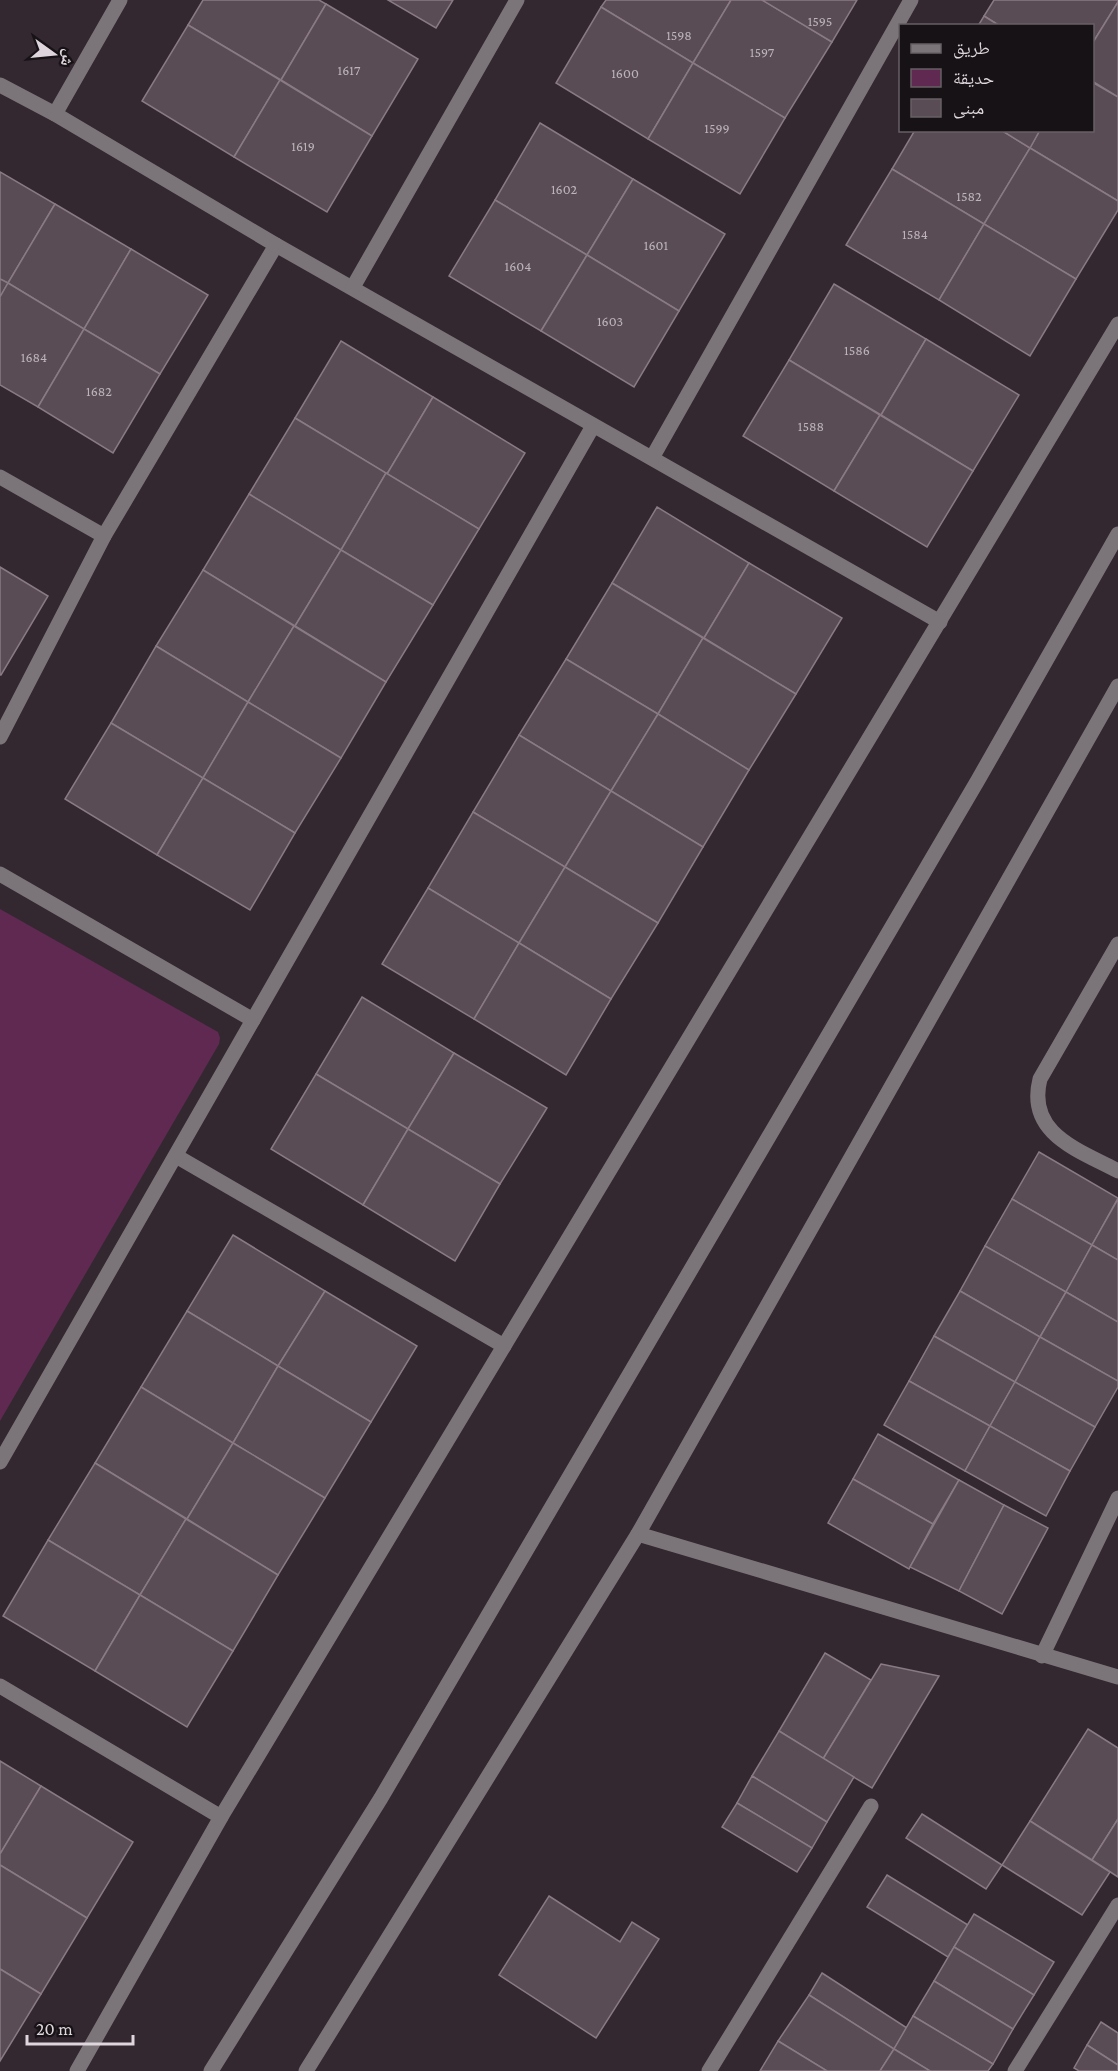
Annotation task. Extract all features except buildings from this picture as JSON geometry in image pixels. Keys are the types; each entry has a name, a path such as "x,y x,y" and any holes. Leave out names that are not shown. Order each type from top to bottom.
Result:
{"street":[{"path":"55,114 120,0"},
{"path":"353,287 517,0"},
{"path":"652,458 911,0"},
{"path":"0,85 55,114 276,245 940,622"},
{"path":"0,737 104,536 276,245"},
{"path":"77,2071 221,1817 1118,324"},
{"path":"0,1462 593,426"},
{"path":"0,477 104,536"},
{"path":"211,2071 381,1798 978,780 1118,534"},
{"path":"306,2071 638,1534 1118,686"},
{"path":"0,874 253,1020"},
{"path":"1118,944 1041,1079 1037,1092 1037,1105 1048,1129 1068,1144 1118,1171"},
{"path":"176,1156 504,1346"},
{"path":"1042,1656 1118,1498"},
{"path":"638,1534 1118,1677"},
{"path":"0,1686 221,1817"},
{"path":"709,2071 872,1806"},
{"path":"1015,2071 1118,1905"}],"green space":[{"path":"0,909 218,1032 220,1038 219,1044 0,1421"}]}
